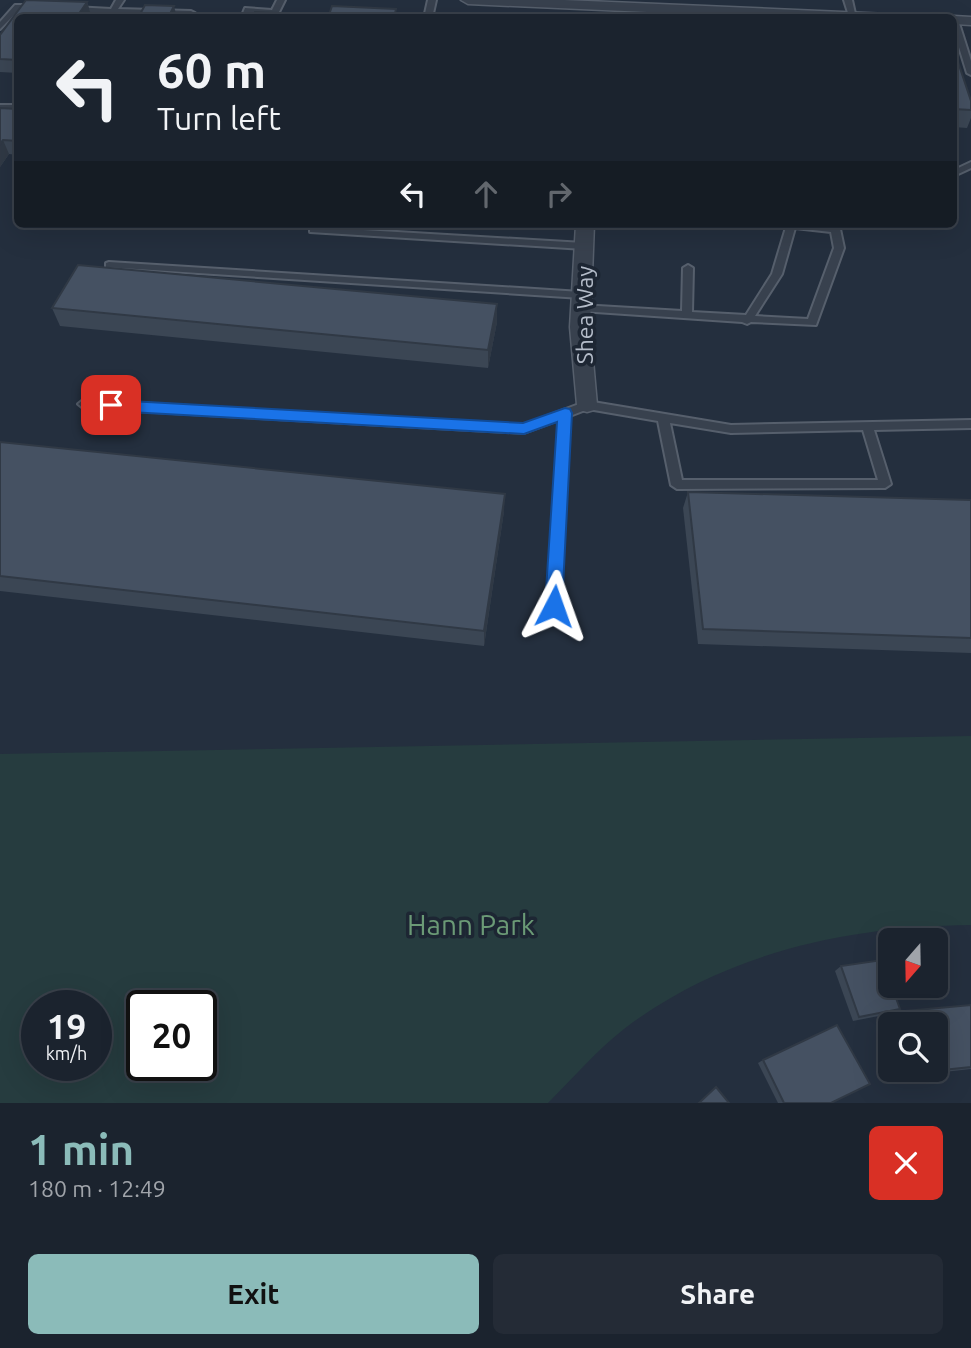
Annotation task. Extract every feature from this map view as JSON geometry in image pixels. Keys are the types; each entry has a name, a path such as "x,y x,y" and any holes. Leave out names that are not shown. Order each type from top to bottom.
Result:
{"street":[{"path":"468,0 541,2 594,11 697,5 798,14"},
{"name":"Shea Way","path":"585,228 580,327 587,405"}],"lane":[{"path":"112,14 120,0"},
{"path":"246,14 248,10 275,12 281,0"},
{"path":"0,27 18,7 45,8"},
{"path":"59,8 112,14 191,13"},
{"path":"957,29 971,73"},
{"path":"957,49 964,49"},
{"path":"747,321 777,274 789,228"},
{"path":"109,265 581,301 687,316 747,321 812,323 839,248 835,229 824,228"},
{"path":"313,230 584,246"},
{"path":"687,316 688,268"},
{"path":"83,404 524,429 587,405 731,429 971,424"},
{"path":"554,606 565,413"},
{"path":"663,417 677,485 885,484 867,426"}],"green space":[{"name":"Hann Park","path":"971,736 971,925 878,928 878,931 834,938 745,963 662,1003 624,1029 594,1055 548,1103 0,1103 0,754"}],"building":[{"path":"26,0 87,2 79,14 16,14"},
{"path":"145,5 174,6 170,14 140,14"},
{"path":"332,6 396,9 395,14 329,14"},
{"path":"255,12 304,14 254,14"},
{"path":"14,16 14,60 0,59 0,35"},
{"path":"957,59 971,101 971,110 957,109"},
{"path":"0,108 14,109 14,141 3,140 0,144"},
{"path":"78,265 497,304 488,350 52,308"},
{"path":"0,442 505,494 484,631 0,576"},
{"path":"688,492 971,500 971,638 703,629"},
{"path":"878,961 878,998 896,998 900,1009 859,1017 841,966"},
{"path":"971,1005 971,1067 948,1069 948,1012 906,1011"},
{"path":"837,1025 870,1084 831,1103 784,1103 763,1060"},
{"path":"716,1087 729,1103 699,1103"}],"route":[{"path":"111,405 524,429 565,413 554,606"}]}
